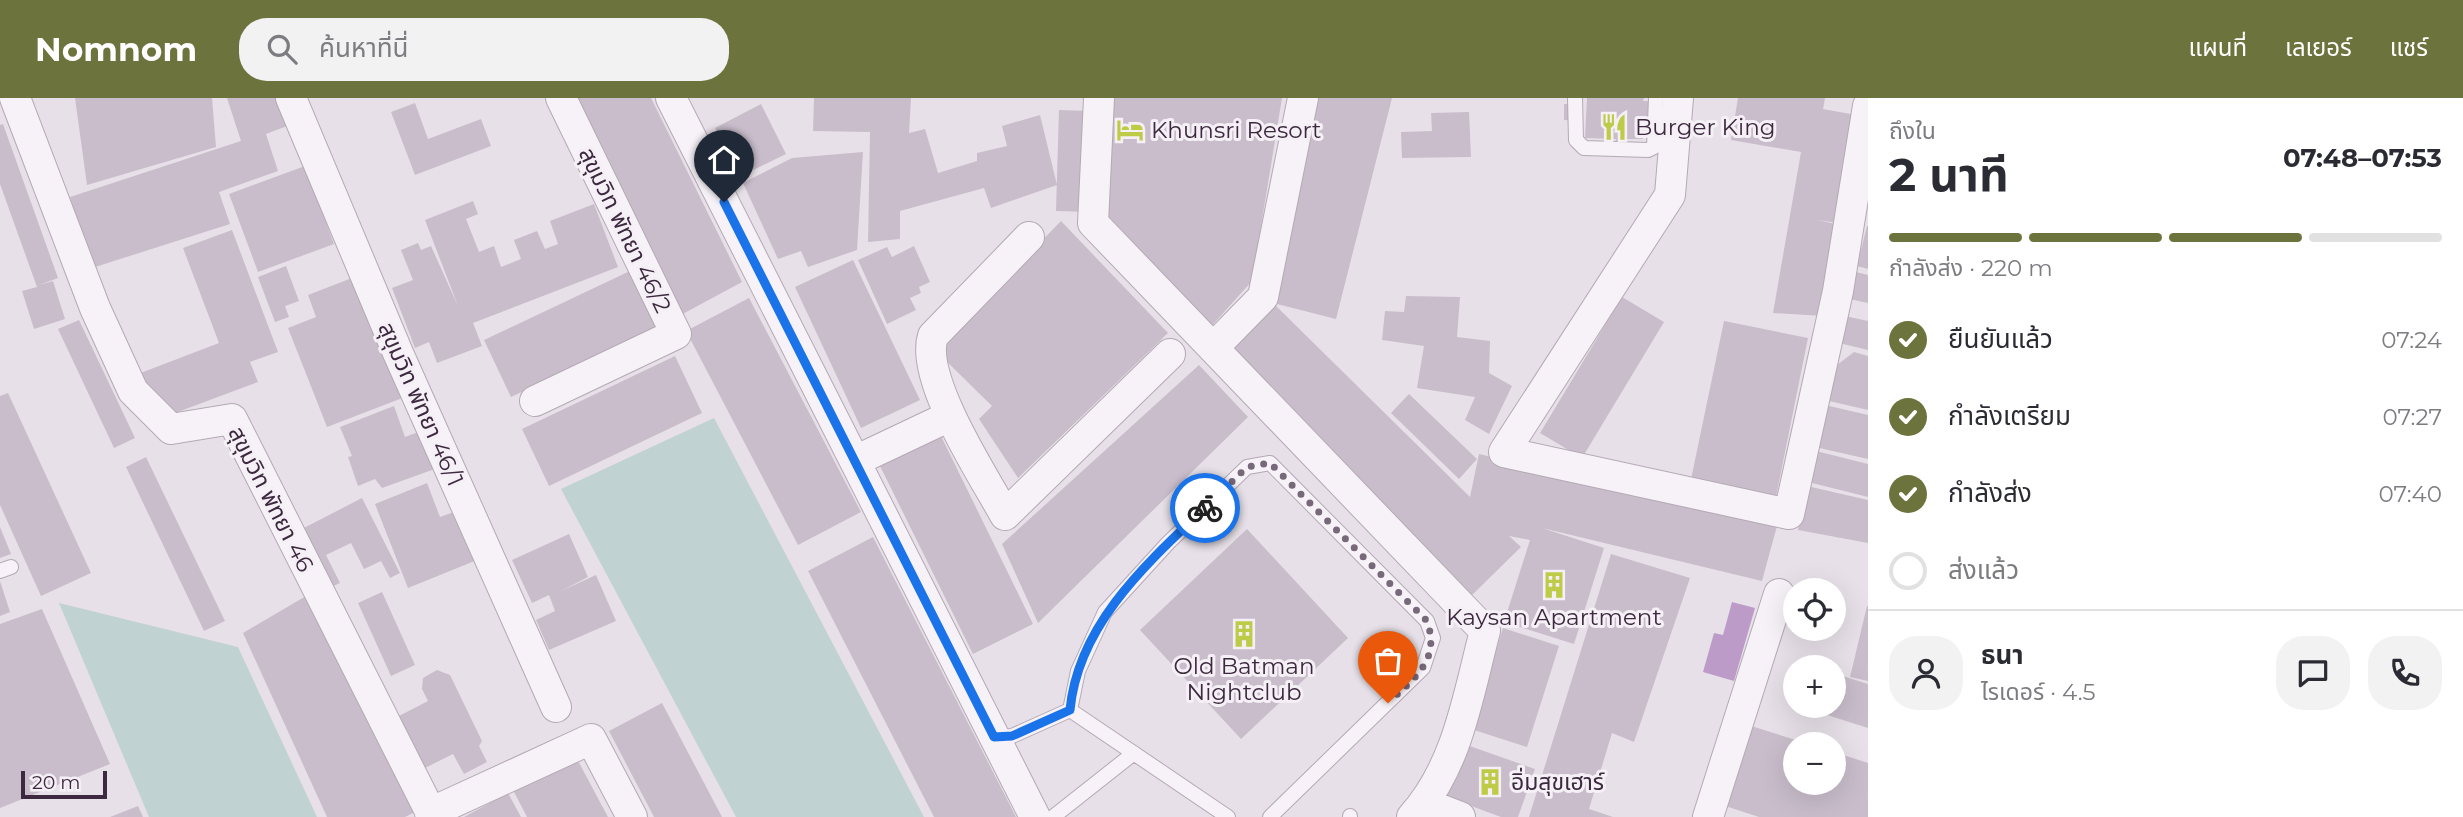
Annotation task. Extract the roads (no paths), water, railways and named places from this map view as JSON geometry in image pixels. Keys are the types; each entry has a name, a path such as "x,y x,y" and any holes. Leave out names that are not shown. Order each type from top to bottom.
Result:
{"street":[{"name":"สุขุมวิท พัทยา 46","path":"15,98 95,308 134,391 171,429 232,419 431,815 591,739 632,817"},
{"name":"สุขุมวิท พัทยา 46/1","path":"291,98 398,353 556,707"},
{"name":"สุขุมวิท พัทยา 46/2","path":"535,401 676,334 561,98"},
{"path":"671,98 1035,817"},
{"path":"1099,98 1093,223 1485,631 1452,754 1418,810 1460,817"},
{"path":"1213,348 1263,298 1304,98"},
{"path":"1678,98 1670,195 1504,452 1789,514 1838,291 1868,106"},
{"path":"1029,237 933,335 929,361 950,416 1005,515 1170,354"},
{"path":"855,461 950,416"},
{"path":"1708,817 1779,594"}],"lane":[{"path":"1575,98 1576,140 1584,148 1648,150 1654,147 1657,98"},
{"path":"1070,710 1078,671 1105,612 1168,543 1247,467 1270,463 1427,621 1433,638 1423,668 1270,817"},
{"path":"994,737 1012,736 1070,710"},
{"path":"1070,710 1228,817"},
{"path":"1053,817 1134,753"}],"place":[{"name":"Burger King","path":"1614,127"},
{"name":"Khunsri Resort","path":"1130,130"},
{"name":"Kaysan Apartment","path":"1554,585"},
{"name":"Old Batman Nightclub","path":"1244,634"},
{"name":"อิ่มสุขเฮาร์","path":"1490,782"}]}
